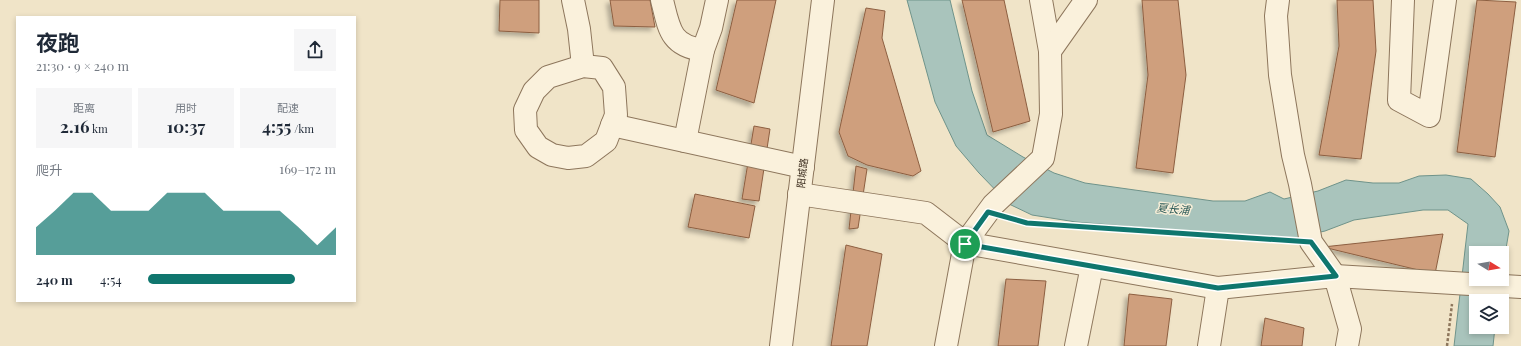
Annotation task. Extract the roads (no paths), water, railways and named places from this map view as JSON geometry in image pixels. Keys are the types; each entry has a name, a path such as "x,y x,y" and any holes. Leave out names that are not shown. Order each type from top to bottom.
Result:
{"street":[{"path":"572,0 579,29 583,66"},
{"path":"662,0 668,26 676,40 689,48 703,50"},
{"path":"685,141 703,50 711,28 717,0"},
{"name":"阳城路","path":"781,346 823,0"},
{"path":"946,346 965,244 991,209 1043,158 1051,114 1050,51 1041,0"},
{"path":"1050,51 1086,0"},
{"path":"1278,0 1276,16 1280,76 1293,155 1311,242 1336,276 1350,329 1347,346"},
{"path":"1403,0 1399,100 1429,116 1445,0"},
{"path":"583,66 602,68 614,87 616,115 606,141 586,156 568,158 552,155 538,147 526,130 525,110 534,91 548,77 583,66"},
{"path":"612,125 803,167"},
{"path":"799,194 926,213 965,244 1218,288 1336,276 1513,287"},
{"path":"1076,346 1092,266"},
{"path":"1209,346 1218,288"}],"water":[{"name":"夏长浦","path":"907,0 950,0 972,91 987,135 1023,157 1054,173 1085,183 1213,201 1245,201 1270,192 1284,199 1318,191 1346,180 1373,183 1399,183 1419,176 1446,175 1471,179 1500,207 1509,231 1506,246 1469,246 1469,286 1500,286 1499,294 1469,294 1469,334 1494,334 1493,346 1454,346 1468,224 1448,210 1423,210 1354,220 1325,231 1287,240 1076,222 1032,215 1009,204 979,173 956,146 935,102"}]}
